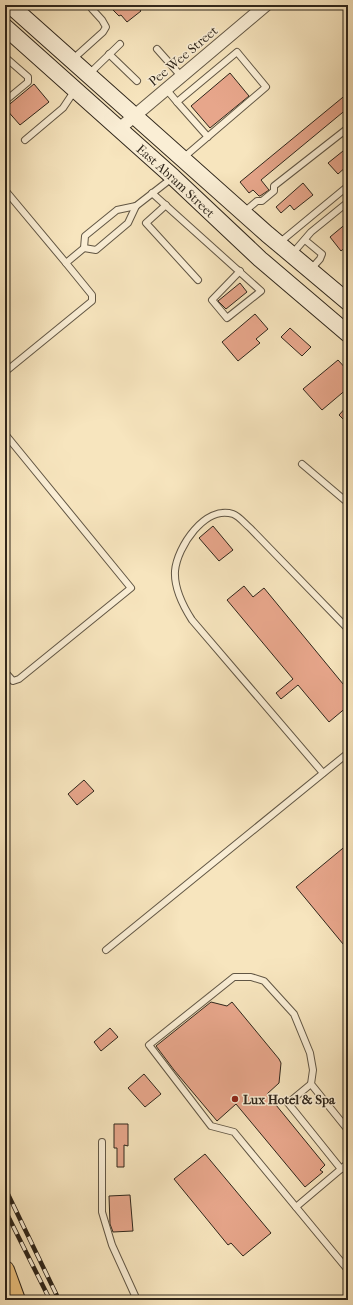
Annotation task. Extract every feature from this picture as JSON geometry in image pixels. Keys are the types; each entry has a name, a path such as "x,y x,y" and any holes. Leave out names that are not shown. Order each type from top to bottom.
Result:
{"main road":[{"name":"East Abram Street","path":"10,5 272,239 348,302"},
{"name":"East Abram Street","path":"5,27 173,177 260,259 348,334"},
{"path":"173,177 182,173 187,175 236,216 272,239"},
{"path":"5,1270 16,1300"}],"street":[{"name":"Pee Wee Street","path":"119,129 266,5"}],"lane":[{"path":"71,60 104,32 106,27 92,9"},
{"path":"88,76 120,44"},
{"path":"157,49 181,76"},
{"path":"177,102 237,52 266,87 182,159"},
{"path":"109,54 137,80"},
{"path":"5,57 28,77 28,82 5,101"},
{"path":"166,89 208,137"},
{"path":"25,140 64,108 75,90"},
{"path":"243,213 257,201 262,201 274,191 274,186 348,128"},
{"path":"84,248 96,250 128,223 136,206 173,177"},
{"path":"272,239 348,186"},
{"path":"5,190 92,295 92,301 5,372"},
{"path":"152,193 240,271 261,291 227,318 212,300 240,271"},
{"path":"291,255 311,232 348,202"},
{"path":"166,205 146,223 198,280"},
{"path":"66,263 84,248 86,236 117,210 136,206"},
{"path":"305,240 322,254 310,270"},
{"path":"5,434 131,588 19,679 13,682 5,672"},
{"path":"302,464 348,503"},
{"path":"323,773 192,620 182,604 175,571 180,555 188,539 199,525 210,516 234,514 250,528 348,630"},
{"path":"106,950 348,753"},
{"path":"341,1169 288,1104 311,1084 313,1070 310,1053 294,1014 264,981 257,978 234,977 149,1045 211,1126 234,1132 348,1270"},
{"path":"311,1084 348,1130"},
{"path":"102,1142 102,1212 112,1245 137,1300"},
{"path":"296,1207 348,1163"}],"building":[{"path":"108,5 136,5 141,11 127,22 121,15 119,16"},
{"path":"230,73 249,96 210,128 191,106"},
{"path":"34,84 49,102 20,125 5,108"},
{"path":"348,93 348,108 261,180 269,190 260,196 253,190 249,193 240,182"},
{"path":"343,151 348,157 348,165 338,174 328,163"},
{"path":"303,183 313,195 294,210 290,205 281,213 276,207"},
{"path":"348,222 348,245 341,251 330,237"},
{"path":"240,283 247,292 226,309 218,301"},
{"path":"255,314 268,329 256,339 260,343 238,361 222,342"},
{"path":"290,328 311,347 302,356 281,337"},
{"path":"338,360 348,371 348,388 322,410 303,389"},
{"path":"348,405 348,424 339,415"},
{"path":"213,526 233,550 219,561 199,538"},
{"path":"244,586 253,597 264,588 348,690 348,706 329,722 298,685 281,699 276,693 293,679 227,600"},
{"path":"84,780 94,791 77,805 68,794"},
{"path":"348,844 348,950 296,887"},
{"name":"Lux Hotel & Spa","path":"211,1002 227,1006 232,1002 279,1059 281,1063 279,1083 267,1094 325,1165 320,1170 323,1172 305,1187 236,1104 217,1121 156,1046"},
{"path":"110,1028 118,1037 101,1051 94,1042"},
{"path":"144,1074 161,1094 145,1107 128,1088"},
{"path":"114,1124 128,1124 128,1146 124,1145 124,1167 117,1167 117,1148 114,1148"},
{"path":"205,1154 271,1233 243,1256 231,1243 228,1245 174,1179"},
{"path":"130,1195 133,1231 113,1232 110,1224 109,1196"}],"railway":[{"path":"5,1188 59,1300"},
{"path":"5,1210 50,1300"}],"place":[{"name":"Lux Hotel & Spa","path":"235,1099"}]}
